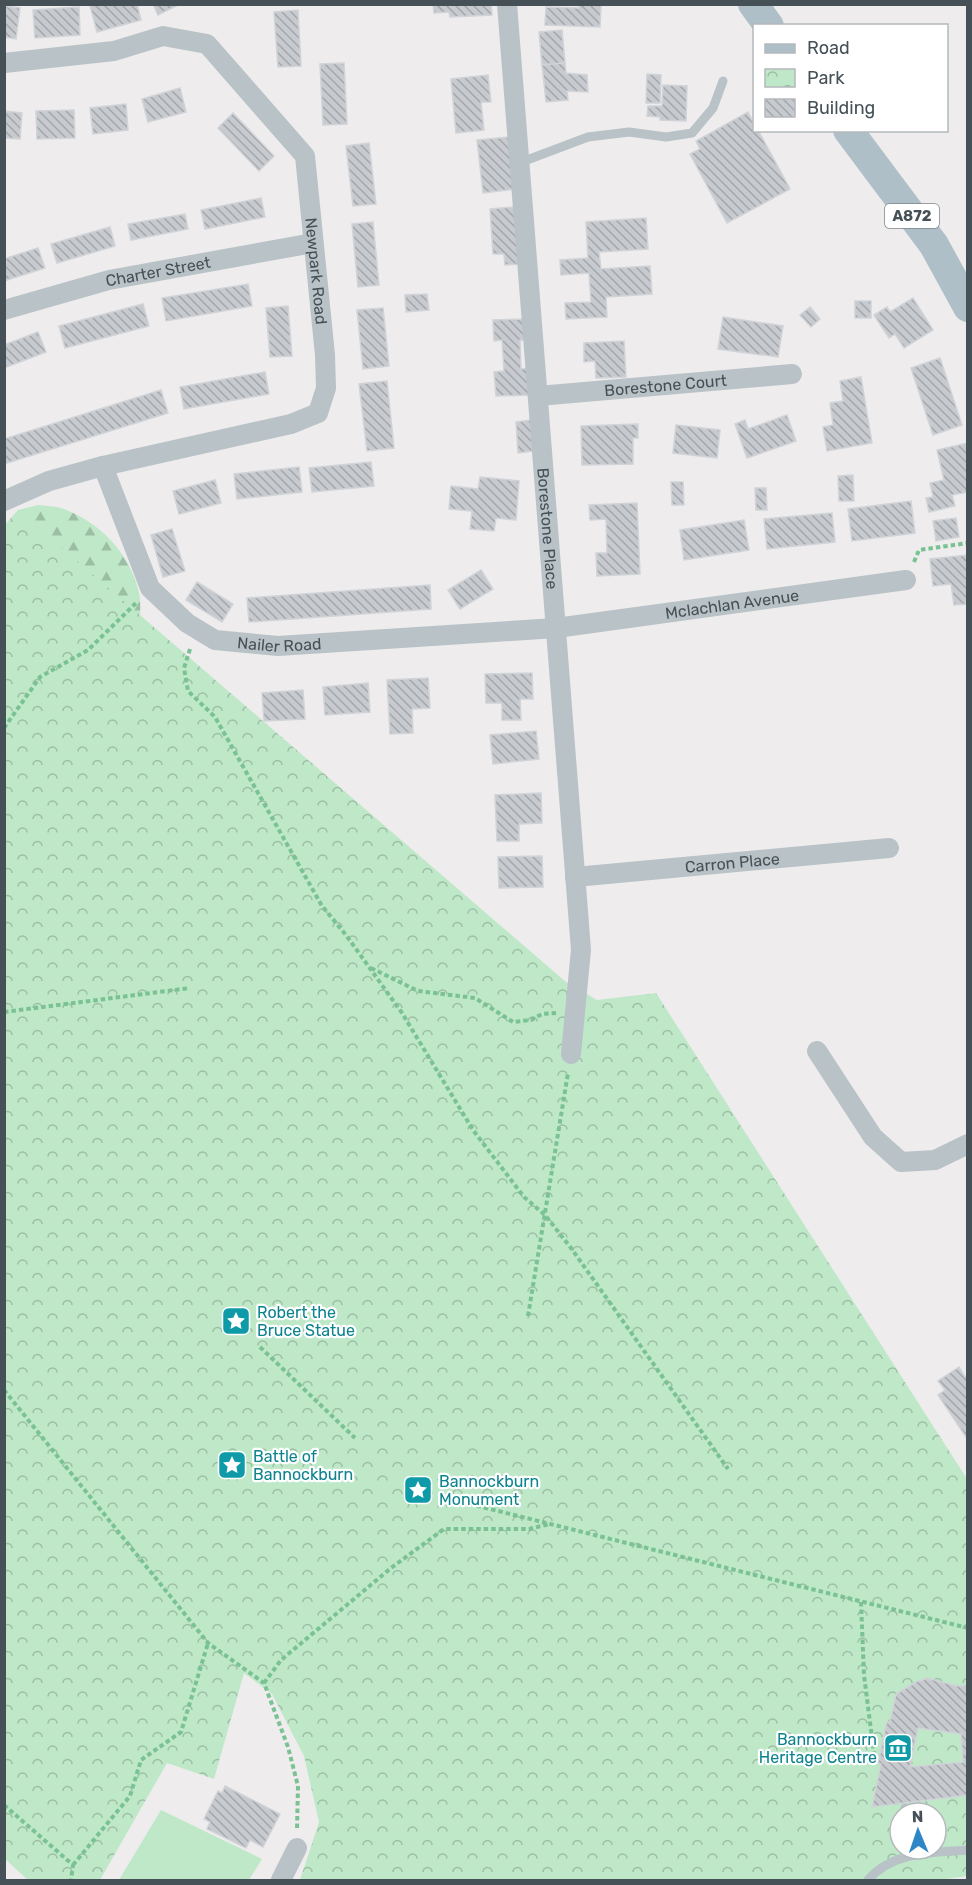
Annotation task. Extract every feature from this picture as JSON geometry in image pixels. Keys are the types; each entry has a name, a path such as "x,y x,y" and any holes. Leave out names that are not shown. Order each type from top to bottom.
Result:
{"main road":[{"path":"753,4 768,24"},
{"name":"A872","path":"849,132 934,245 968,307"}],"street":[{"name":"Borestone Place","path":"507,4 581,950 572,1054"},
{"name":"Newpark Road","path":"4,63 114,51 163,36 207,44 305,156 326,377 326,388 318,413 291,424 103,466 49,481 4,501"},
{"name":"Charter Street","path":"4,310 109,280 313,243"},
{"name":"Borestone Court","path":"538,396 792,374"},
{"name":"Nailer Road","path":"103,466 150,588 187,623 215,640 278,646 556,628"},
{"name":"Mclachlan Avenue","path":"556,628 906,580"},
{"name":"Carron Place","path":"575,877 889,848"},
{"path":"817,1051 873,1137 901,1162 935,1160 968,1144"},
{"path":"281,1881 297,1848"}],"lane":[{"path":"519,163 588,137 629,132 666,137 692,133 713,108 723,81"},
{"path":"948,1851 968,1850"},
{"path":"868,1881 892,1861"}],"path":[{"path":"906,580 919,550 968,543"},
{"path":"4,728 40,677 88,650 150,588"},
{"path":"197,628 184,668 188,691 215,717 322,906 370,967 402,1013 473,1130 524,1197 545,1215 571,1248 728,1469"},
{"path":"370,967 418,991 475,998 513,1022 531,1020 542,1014 575,1015"},
{"path":"4,1012 190,988"},
{"path":"528,1316 572,1054"},
{"path":"261,1347 355,1438"},
{"path":"4,1390 208,1643 264,1683 288,1747 298,1786 297,1848"},
{"path":"462,1502 968,1628"},
{"path":"264,1683 289,1652 391,1568 444,1529 529,1529 552,1523"},
{"path":"861,1602 864,1675 874,1754"},
{"path":"70,1881 73,1865 130,1796 141,1760 180,1732 208,1643"},
{"path":"4,1804 73,1865"}],"green space":[{"path":"38,505 58,507 75,514 100,530 121,552 135,578 140,596 140,621 5,708 5,526 18,510"},
{"path":"18,510 566,982 597,1000 656,993 967,1479 968,1876 939,1880 300,1880 319,1822 304,1756 272,1694 244,1673 214,1779 167,1763 100,1880 28,1880 5,1859 4,526"},
{"path":"161,1810 262,1859 249,1880 119,1880"}],"building":[{"path":"94,4 137,4 141,20 97,32 90,6"},
{"path":"153,4 180,4 158,15"},
{"path":"433,4 491,4 492,15 450,17 449,12 434,13"},
{"path":"579,4 601,4 600,27 545,25 546,7 579,8"},
{"path":"4,6 20,8 16,39 4,37"},
{"path":"79,7 80,35 35,38 33,10"},
{"path":"298,10 301,66 278,67 274,12"},
{"path":"562,30 565,63 542,65 539,32"},
{"path":"344,63 347,124 323,125 320,64"},
{"path":"565,63 566,73 587,75 588,92 567,91 568,100 546,102 542,65"},
{"path":"647,74 661,75 660,103 646,103"},
{"path":"488,75 491,102 481,102 484,130 456,133 451,79"},
{"path":"663,85 687,86 686,121 660,120 660,117 647,116 648,106 662,106"},
{"path":"180,88 186,112 148,122 142,99"},
{"path":"126,104 128,130 93,134 90,108"},
{"path":"74,110 75,138 37,139 36,111"},
{"path":"4,111 22,113 20,139 4,138"},
{"path":"748,112 753,122 753,132 759,132 790,189 727,223 690,154 700,149 696,141"},
{"path":"233,113 274,156 259,171 218,128"},
{"path":"509,137 515,189 483,193 477,140"},
{"path":"369,143 376,204 353,206 346,146"},
{"path":"261,198 265,217 205,229 201,210"},
{"path":"514,207 524,264 505,265 504,254 493,254 490,209"},
{"path":"185,214 188,229 131,240 128,224"},
{"path":"646,218 648,249 599,252 601,269 650,266 652,294 606,297 607,317 566,319 565,303 591,302 589,273 561,275 560,260 588,258 586,222"},
{"path":"373,222 379,285 358,287 352,224"},
{"path":"110,227 115,246 57,263 51,244"},
{"path":"38,248 45,268 4,281 4,259"},
{"path":"248,284 252,306 166,321 162,298"},
{"path":"427,294 429,310 406,312 405,295"},
{"path":"913,298 933,330 904,348 895,334 889,338 874,315 887,307 890,312"},
{"path":"855,301 871,301 871,318 855,318"},
{"path":"143,304 149,326 65,348 59,326"},
{"path":"288,306 292,356 270,357 266,308"},
{"path":"810,307 820,319 811,327 800,315"},
{"path":"383,308 389,366 363,369 357,310"},
{"path":"723,317 783,326 778,357 718,349"},
{"path":"525,319 526,340 520,340 521,369 529,368 530,395 496,396 494,372 504,371 502,340 494,341 493,320"},
{"path":"38,332 46,352 4,368 4,345"},
{"path":"624,341 626,377 596,378 595,361 584,362 584,343"},
{"path":"940,358 962,425 933,435 911,368"},
{"path":"265,372 269,394 184,409 180,387"},
{"path":"861,377 872,443 827,451 823,427 833,425 830,403 843,401 840,381"},
{"path":"387,381 394,448 367,451 359,384"},
{"path":"161,390 168,413 4,464 4,439"},
{"path":"787,415 796,441 747,458 735,424 745,420 748,429"},
{"path":"531,420 533,451 518,453 516,422"},
{"path":"638,424 638,438 633,438 633,464 582,465 581,426"},
{"path":"676,425 720,430 717,458 673,453"},
{"path":"968,443 968,492 952,495 955,506 929,512 926,498 933,497 930,483 944,480 937,450"},
{"path":"371,462 374,486 312,492 309,468"},
{"path":"299,467 302,492 237,499 234,474"},
{"path":"853,475 854,501 839,501 838,476"},
{"path":"480,477 519,481 516,520 496,518 494,531 470,529 472,511 449,509 451,486 478,489"},
{"path":"215,480 221,503 179,514 173,491"},
{"path":"671,482 683,482 684,505 672,505"},
{"path":"755,488 766,488 767,510 756,510"},
{"path":"911,501 915,533 852,541 848,509"},
{"path":"637,503 640,574 597,576 596,553 607,553 606,519 590,520 589,505"},
{"path":"832,513 835,542 767,549 764,519"},
{"path":"956,518 959,537 936,541 933,521"},
{"path":"744,520 749,550 684,560 680,530"},
{"path":"172,529 185,571 163,577 151,535"},
{"path":"968,555 968,604 954,605 951,584 933,586 930,559"},
{"path":"481,570 493,589 460,609 448,590"},
{"path":"197,582 233,604 222,622 186,600"},
{"path":"430,585 431,609 249,622 247,598"},
{"path":"532,673 533,699 520,699 521,720 502,720 502,703 486,703 485,674"},
{"path":"428,678 430,708 412,709 413,733 390,734 387,680"},
{"path":"368,683 370,712 325,715 323,687"},
{"path":"303,690 305,719 264,721 262,693"},
{"path":"536,731 539,759 493,764 490,735"},
{"path":"541,793 542,823 519,824 519,841 497,841 495,795"},
{"path":"542,856 543,887 499,888 498,857"},
{"path":"959,1367 965,1377 968,1375 968,1440 938,1395 945,1390 938,1381"},
{"name":"Bannockburn Heritage Centre","path":"927,1678 957,1686 968,1685 968,1795 920,1801 888,1801 888,1805 872,1807 886,1725 890,1722 896,1694 919,1680","holes":["918,1728 961,1734 963,1762 910,1767"]},
{"path":"225,1786 280,1814 263,1847 250,1840 246,1848 207,1829 210,1822 204,1819 218,1791 222,1793"}],"place":[{"name":"Robert the Bruce Statue","path":"236,1321"},
{"name":"Battle of Bannockburn","path":"232,1465"},
{"name":"Bannockburn Monument","path":"418,1490"},
{"name":"Bannockburn Heritage Centre","path":"898,1748"}]}
